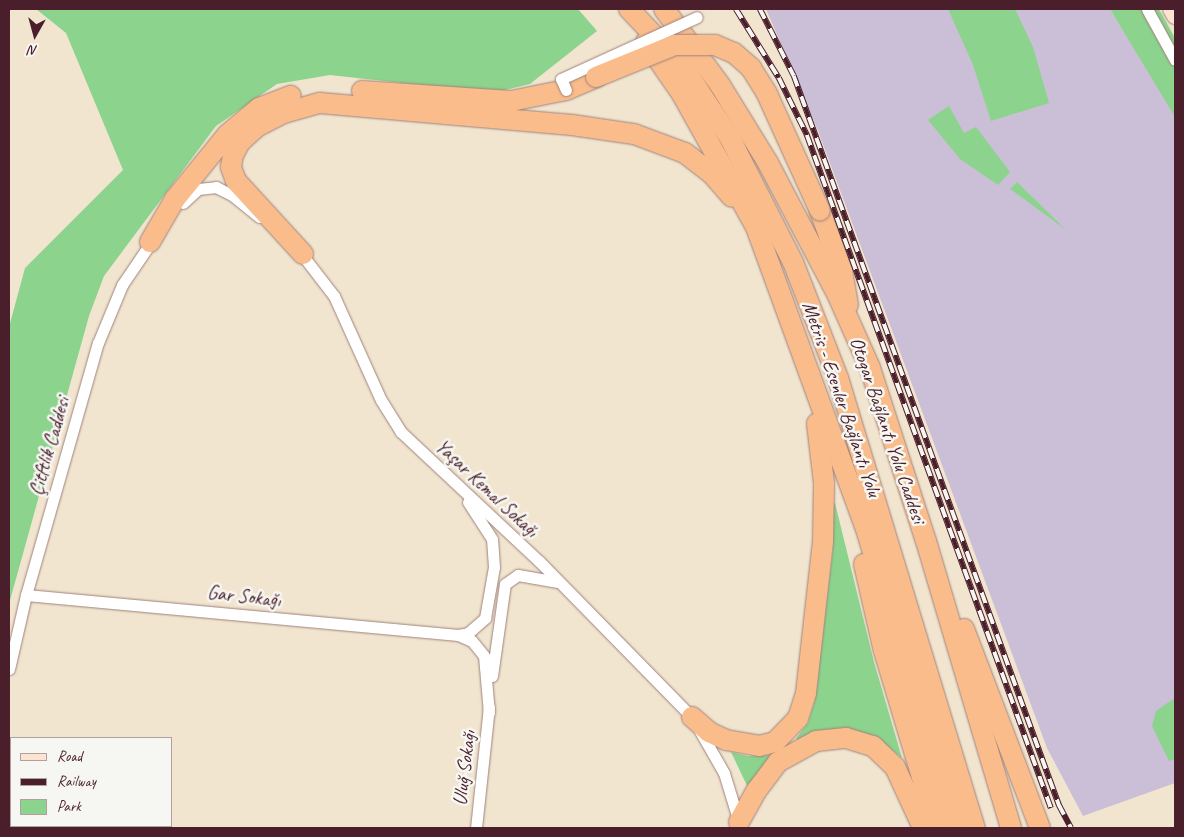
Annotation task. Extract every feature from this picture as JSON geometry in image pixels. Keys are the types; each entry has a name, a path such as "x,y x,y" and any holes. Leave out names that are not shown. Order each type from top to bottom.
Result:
{"highway":[{"path":"624,9 682,94 728,172 764,248 866,529 957,828"},
{"name":"Metris - Esenler Bağlantı Yolu","path":"629,9 682,64 730,138 793,262 838,378 975,828"},
{"name":"Otogar Bağlantı Yolu Caddesi","path":"664,9 720,85 768,163 848,318 870,368 926,541"},
{"path":"150,242 175,199 211,152 265,113 320,102 511,101 566,90 675,45 715,45 734,53 751,68 767,94 820,211 842,271 848,291 848,318"},
{"path":"407,103 604,129 660,142 685,153 712,174 729,192 764,248"},
{"path":"265,113 240,142 233,154 232,173 236,182 303,254"},
{"path":"692,717 709,732 726,740 759,746 775,742 788,731 803,704 818,596 825,508 823,457 807,365"},
{"path":"827,422 884,651 937,828"},
{"path":"926,541 1011,828"},
{"path":"926,541 943,569 1040,828"},
{"path":"740,825 757,790 778,762 816,741 846,738 873,746 895,767 923,828"}],"main road":[{"path":"1171,9 1175,16"}],"street":[{"path":"1147,9 1175,60"},
{"path":"566,90 561,79 697,17"},
{"name":"Çitftlik Caddesi","path":"9,669 26,595 98,343 122,285 150,242 192,193 207,187 216,187 232,195 303,254"},
{"name":"Yaşar Kemal Sokağı","path":"303,254 334,296 388,413 416,449 460,486 692,717"},
{"path":"458,635 468,633 486,618 494,549 488,528 460,486"},
{"path":"489,713 505,584 518,575 558,583"},
{"name":"Gar Sokağı","path":"26,595 458,635"},
{"path":"458,635 472,641 484,656 489,713"},
{"name":"Uluğ Sokağı","path":"476,828 489,713"},
{"path":"692,717 724,773 740,825"}],"shaded area":[{"path":"766,9 1110,9 1173,110 1175,117 1175,783 1083,816 1047,748 818,131"}],"green space":[{"path":"36,9 578,9 597,31 530,84 492,93 330,75 277,84 216,126 104,276 89,316 9,604 9,327 25,268 123,170 66,33"},
{"path":"948,9 1015,9 1033,47 1049,103 991,121 973,65"},
{"path":"1110,9 1159,9 1175,38 1175,117"},
{"path":"949,106 964,133 976,127 1010,172 998,185 960,159 928,120"},
{"path":"1017,182 1065,229 1010,189"},
{"path":"835,503 874,662 902,758 880,740 798,741 796,738 808,723 815,700 833,548 831,505"},
{"path":"1175,698 1175,759 1169,761 1152,726 1156,711"},
{"path":"731,752 748,756 771,755 750,792"}],"railway":[{"path":"736,9 779,78 807,135 1051,808"},
{"path":"760,9 794,76 1059,805 1071,828"}]}
